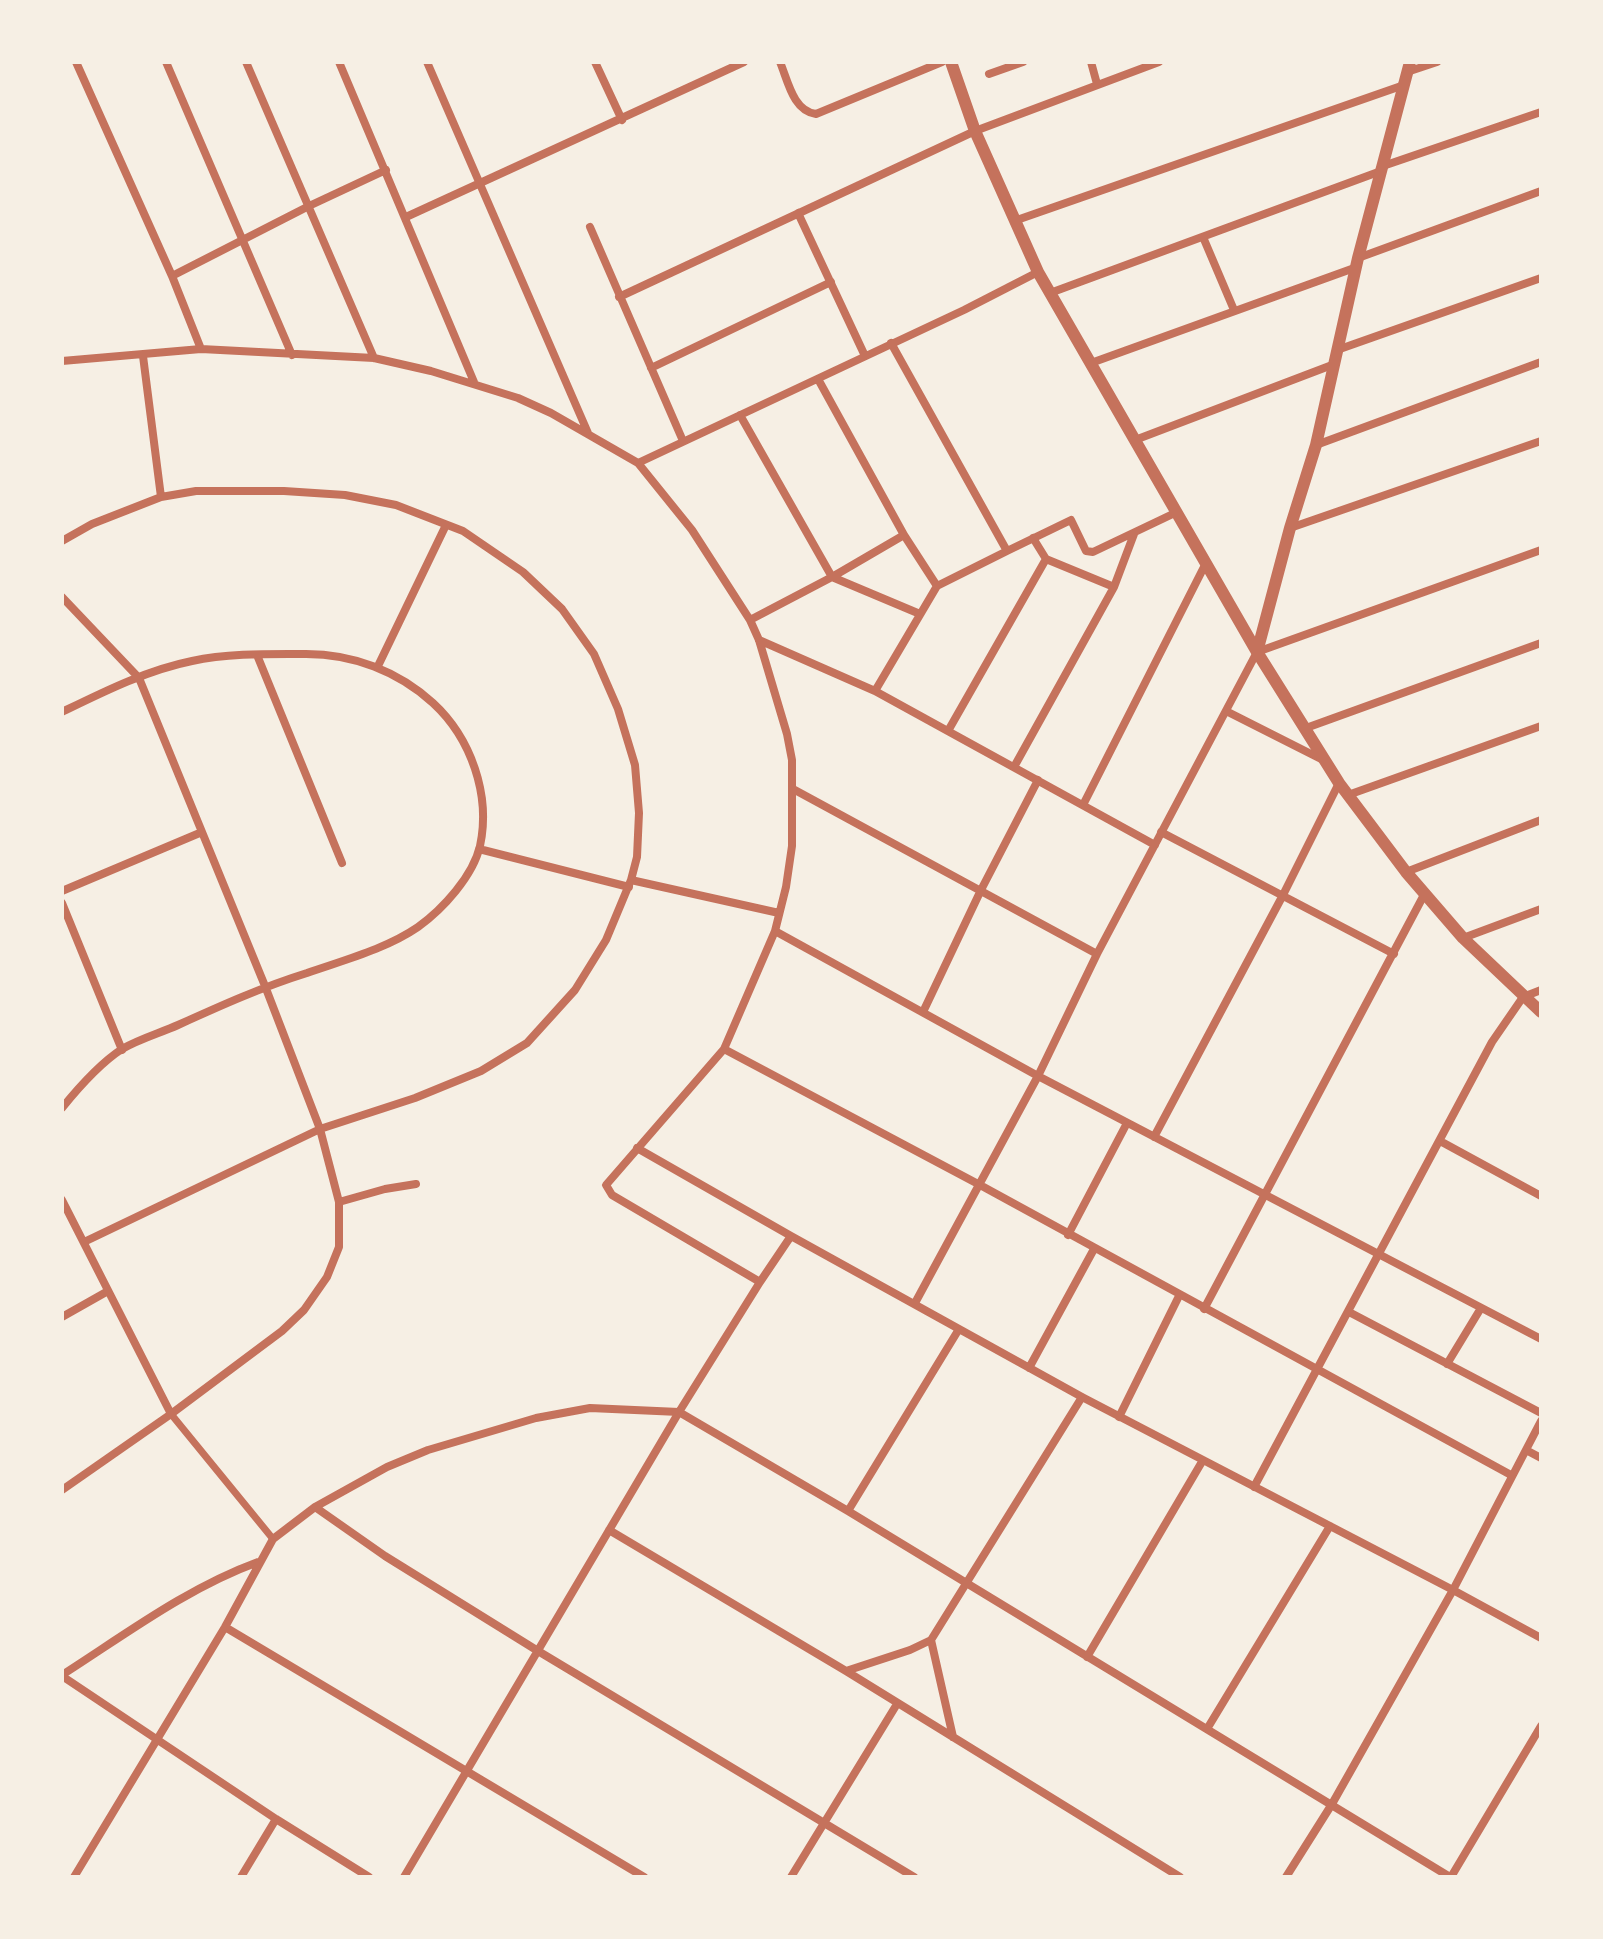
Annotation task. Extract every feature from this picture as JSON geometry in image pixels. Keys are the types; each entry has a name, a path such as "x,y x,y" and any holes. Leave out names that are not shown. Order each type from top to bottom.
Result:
{"street":[{"path":"76,62 172,276 201,349"},
{"path":"166,62 292,355"},
{"path":"246,62 374,358"},
{"path":"339,62 474,382"},
{"path":"427,62 588,434"},
{"path":"595,62 622,120"},
{"path":"406,217 744,62"},
{"path":"780,62 799,107 807,113 816,114 942,62"},
{"path":"951,62 975,131 1038,272 1257,652 1339,783 1406,872 1463,938 1541,1012"},
{"path":"989,74 1023,62"},
{"path":"1091,62 1097,84"},
{"path":"619,297 975,131 1159,62"},
{"path":"1014,221 1437,62"},
{"path":"915,1303 1038,1076 1097,954 1257,652 1316,445 1332,365 1407,73"},
{"path":"1050,293 1382,168 1541,113"},
{"path":"172,276 386,170"},
{"path":"1091,363 1541,191"},
{"path":"798,213 865,356"},
{"path":"590,227 683,441"},
{"path":"1203,237 1234,310"},
{"path":"638,463 1038,272"},
{"path":"1337,350 1541,278"},
{"path":"651,368 831,282"},
{"path":"891,343 1007,551"},
{"path":"62,361 201,349 374,358 474,382 518,398 638,463 692,530 750,620 759,640 792,760 792,846 775,931 724,1049 606,1185 607,1192 760,1282"},
{"path":"143,356 161,497"},
{"path":"1316,445 1541,362"},
{"path":"1135,440 1332,365"},
{"path":"818,379 904,535 937,586"},
{"path":"740,415 832,577 920,614"},
{"path":"1290,528 1541,441"},
{"path":"62,541 92,524 161,497 196,491 345,495 396,505 463,531 523,572 562,609 594,654 618,709 635,765 639,813 637,857 630,884 606,940 575,990 527,1043 481,1071 415,1098 320,1129 84,1242"},
{"path":"875,691 937,586 1071,520 1089,552 1177,512"},
{"path":"378,666 446,525"},
{"path":"1014,767 1114,587 1134,533"},
{"path":"750,620 904,535"},
{"path":"1033,538 1046,559 1114,587"},
{"path":"1257,652 1541,550"},
{"path":"948,731 1046,559"},
{"path":"1083,805 1206,563"},
{"path":"62,597 139,678 320,1129 339,1202 339,1247 327,1277 304,1310 282,1331 171,1414 62,1490"},
{"path":"759,640 875,691 1155,845"},
{"path":"1306,728 1541,643"},
{"path":"62,712 139,678 192,661 317,654 378,666 424,694 446,716 463,741 481,795 483,822 479,849 468,872 453,893 418,927 394,941 265,986 122,1050 78,1088 62,1108"},
{"path":"257,655 342,863"},
{"path":"1226,711 1326,762"},
{"path":"1348,795 1541,726"},
{"path":"923,1012 1038,780"},
{"path":"1154,1137 1339,783"},
{"path":"793,789 1097,954"},
{"path":"1406,872 1541,820"},
{"path":"62,891 202,832"},
{"path":"1161,832 1394,954"},
{"path":"479,849 630,884 779,913"},
{"path":"1204,1309 1425,893"},
{"path":"62,903 122,1050"},
{"path":"1463,938 1541,909"},
{"path":"775,931 1038,1076 1541,1339"},
{"path":"1254,1487 1492,1042 1523,997 1541,990"},
{"path":"724,1049 1511,1475"},
{"path":"1068,1235 1127,1123"},
{"path":"1440,1141 1541,1196"},
{"path":"637,1148 1082,1397 1541,1638"},
{"path":"339,1202 416,1184"},
{"path":"62,1200 171,1414 273,1539"},
{"path":"404,1877 679,1412 791,1236"},
{"path":"1029,1368 1094,1249"},
{"path":"62,1317 108,1291"},
{"path":"1119,1417 1179,1296"},
{"path":"1447,1364 1481,1308"},
{"path":"1349,1312 1541,1413"},
{"path":"848,1511 959,1329"},
{"path":"846,1671 931,1640 1082,1397"},
{"path":"74,1877 225,1627 273,1539 315,1507 387,1467 428,1450 536,1418 590,1408 679,1412 848,1511 1450,1877 1541,1726"},
{"path":"1286,1877 1332,1804 1453,1590 1541,1421"},
{"path":"1526,1450 1541,1458"},
{"path":"1087,1657 1203,1460"},
{"path":"315,1507 385,1556 538,1651 914,1877"},
{"path":"1207,1729 1330,1526"},
{"path":"609,1530 846,1671 1180,1877"},
{"path":"259,1561 190,1592 62,1676 276,1819 369,1877"},
{"path":"225,1627 644,1877"},
{"path":"931,1640 953,1737"},
{"path":"791,1877 897,1704"},
{"path":"241,1877 276,1819"}]}
